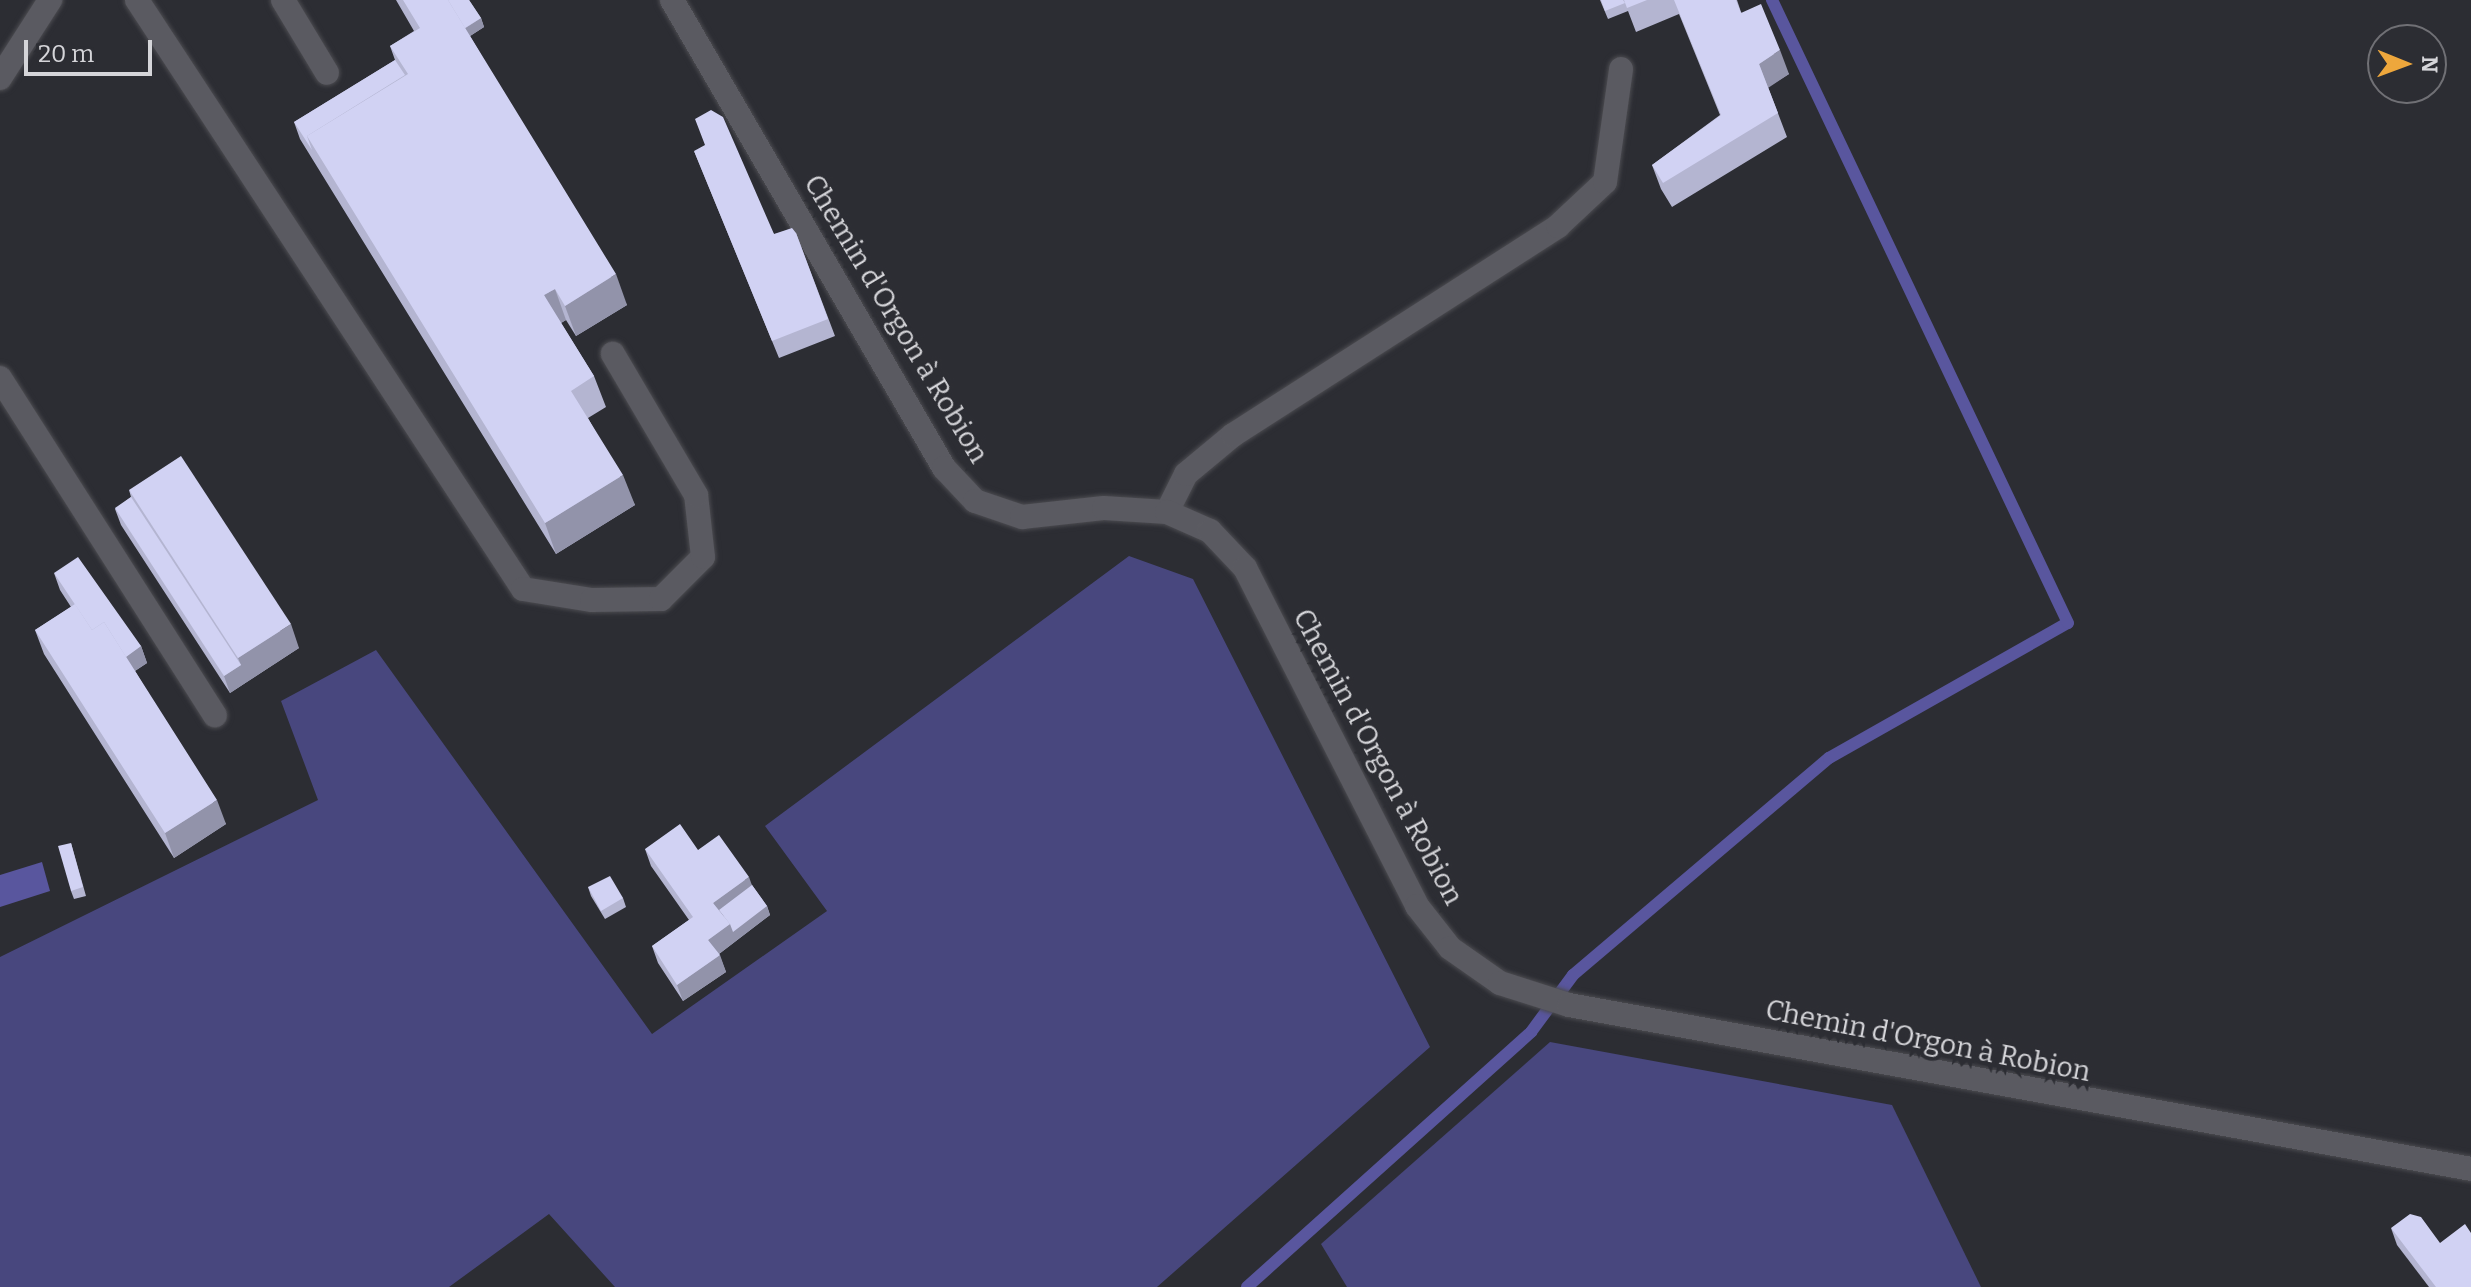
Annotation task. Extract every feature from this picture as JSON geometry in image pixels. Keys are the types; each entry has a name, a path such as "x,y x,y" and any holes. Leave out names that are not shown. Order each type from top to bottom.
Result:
{"street":[{"path":"0,78 50,0"},
{"path":"137,0 523,589 592,600 661,599 703,557 696,495 613,354"},
{"path":"283,0 327,73"},
{"name":"Chemin d'Orgon à Robion","path":"672,0 944,468 975,501 1022,517 1104,508 1167,512 1210,531 1245,568 1417,906 1450,948 1500,983 1569,1005 2471,1169"},
{"path":"1167,512 1186,474 1233,435 1558,226 1605,182 1621,69"},
{"path":"0,378 215,715"}],"shaded area":[{"path":"1129,556 1193,579 1430,1047 1157,1287 615,1287 549,1214 449,1287 0,1287 0,957 318,800 281,701 376,650 652,1034 827,911 765,826"},
{"path":"42,862 50,891 0,907 0,875"},
{"path":"1550,1042 1892,1105 1981,1287 1347,1287 1321,1244"}],"building":[{"path":"403,0 448,0 616,274 565,306 555,289 544,295 594,376 571,391 623,475 545,523 307,136 408,74 390,46 420,28"},
{"path":"448,0 469,0 481,18 465,28"},
{"path":"1601,0 1623,0 1625,3 1605,11"},
{"path":"1624,0 1647,0 1627,8"},
{"path":"1674,0 1736,0 1741,13 1761,4 1780,50 1759,64 1778,113 1663,183 1652,165 1721,115"},
{"path":"395,60 405,75 307,136 312,150 294,122"},
{"path":"711,110 723,117 774,234 792,228 796,233 828,319 772,341 694,151 705,145 695,119"},
{"path":"181,456 291,624 238,658 129,490"},
{"path":"131,497 241,665 224,676 115,508"},
{"path":"78,557 141,646 126,657 104,622 92,630 54,573"},
{"path":"75,604 92,630 104,622 217,800 165,833 35,630"},
{"path":"680,824 698,850 719,835 749,877 713,903 730,924 708,940 720,955 677,985 652,946 693,917 645,849"},
{"path":"71,843 83,887 71,891 58,846"},
{"path":"610,876 623,898 601,911 588,887"},
{"path":"752,885 767,906 733,932 719,910"},
{"path":"2410,1214 2421,1217 2440,1243 2465,1224 2471,1233 2471,1287 2436,1287 2391,1228"}],"waterway":[{"path":"1247,1287 1531,1032 1573,975 1829,758 2068,623 1772,0"}]}
